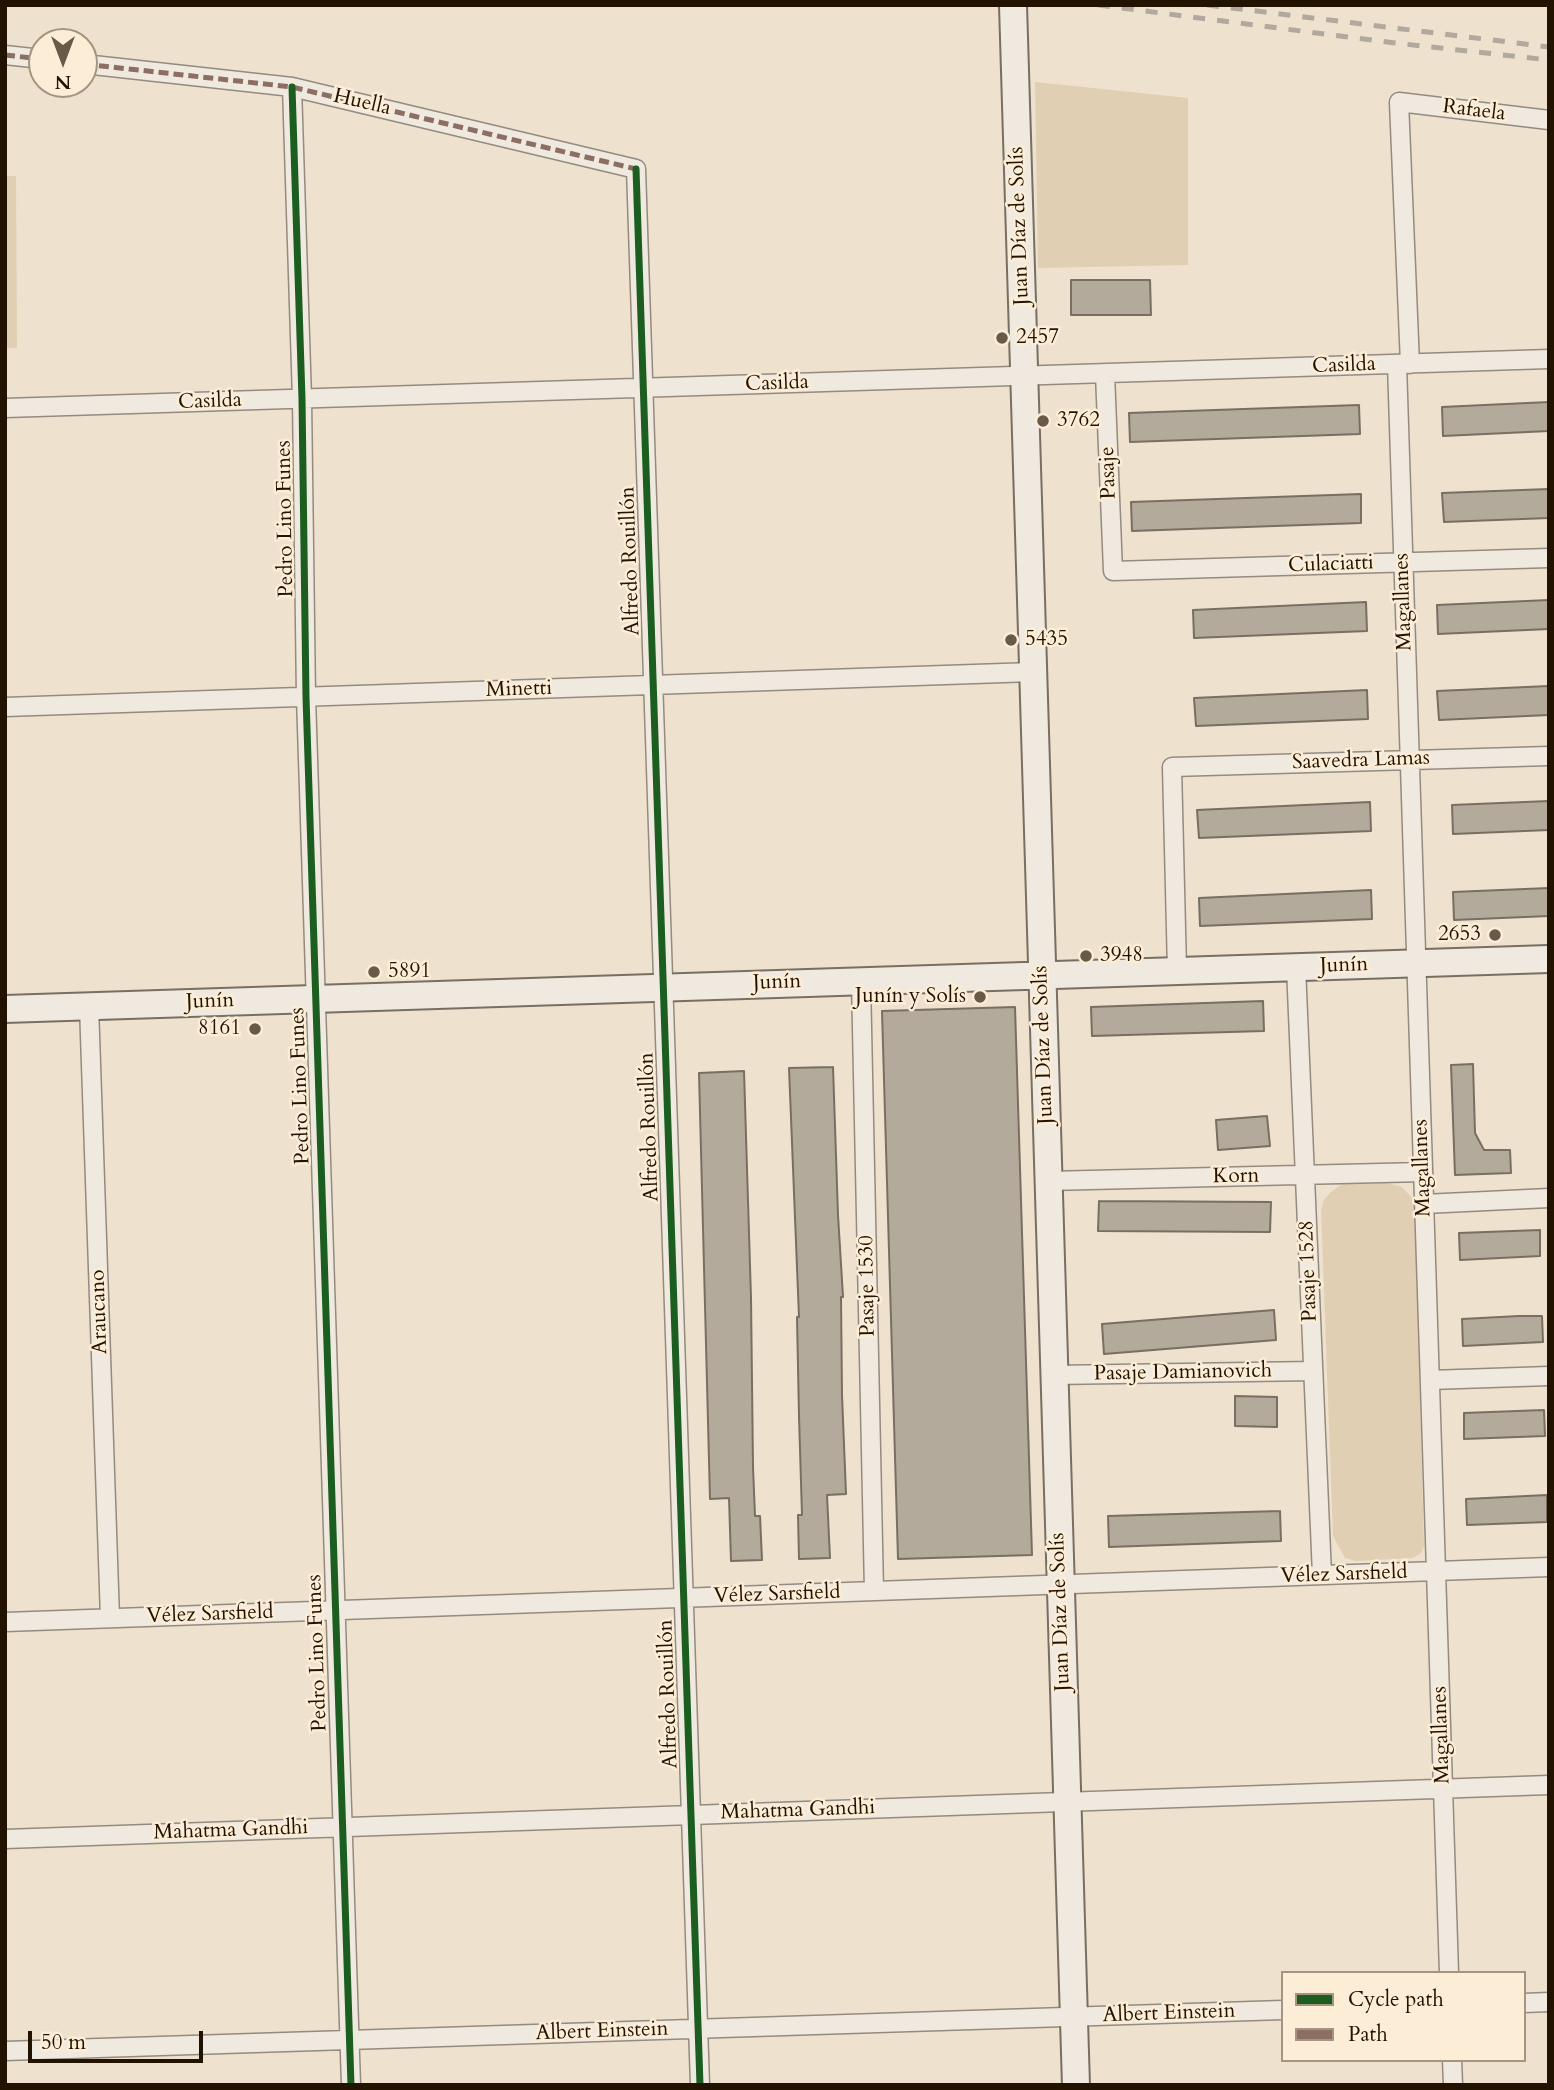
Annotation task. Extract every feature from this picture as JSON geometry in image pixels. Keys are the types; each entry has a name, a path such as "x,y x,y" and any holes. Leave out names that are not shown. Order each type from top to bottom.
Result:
{"main road":[{"name":"Juan Díaz de Solís","path":"1013,5 1076,2085"},
{"name":"Junín","path":"5,1009 1549,959"}],"street":[{"path":"5,55 28,57"},
{"name":"Huella","path":"98,66 292,87 636,169"},
{"name":"Pedro Lino Funes","path":"292,87 302,399 306,697 351,2085"},
{"name":"Rafaela","path":"1399,102 1549,120"},
{"name":"Magallanes","path":"1399,102 1403,562 1450,1971"},
{"name":"Alfredo Rouillón","path":"636,169 700,2085"},
{"name":"Casilda","path":"5,408 1549,359"},
{"name":"Pasaje","path":"1105,374 1113,571"},
{"name":"Culaciatti","path":"1113,571 1549,558"},
{"name":"Minetti","path":"5,707 1033,673"},
{"name":"Saavedra Lamas","path":"1177,970 1172,767 1549,757"},
{"name":"Pasaje 1528","path":"1296,967 1322,1575"},
{"name":"Pasaje 1530","path":"861,981 874,1591"},
{"name":"Araucano","path":"89,1006 110,1618"},
{"name":"Korn","path":"1048,1181 1423,1172"},
{"path":"1424,1204 1549,1198"},
{"name":"Pasaje Damianovich","path":"1053,1375 1313,1371"},
{"path":"1430,1380 1549,1376"},
{"name":"Vélez Sarsfield","path":"5,1622 1549,1567"},
{"name":"Mahatma Gandhi","path":"5,1839 1549,1785"},
{"path":"1526,2003 1549,2002"},
{"name":"Albert Einstein","path":"5,2050 1281,2010"},
{"path":"1452,2062 1453,2085"}],"shaded area":[{"path":"1035,82 1188,98 1188,265 1038,268"},
{"path":"5,176 16,176 17,348 5,348"},
{"path":"1388,1183 1402,1187 1415,1201 1424,1546 1421,1553 1413,1558 1356,1561 1345,1558 1333,1536 1321,1210 1324,1200 1342,1184"}],"building":[{"path":"1071,280 1150,280 1151,315 1071,315"},
{"path":"1549,402 1549,431 1443,436 1442,407"},
{"path":"1359,405 1360,434 1130,442 1129,413"},
{"path":"1549,489 1549,518 1444,522 1442,493"},
{"path":"1361,494 1361,523 1132,531 1131,502"},
{"path":"1549,600 1549,629 1438,634 1437,605"},
{"path":"1366,602 1367,631 1194,638 1193,610"},
{"path":"1549,686 1549,715 1439,720 1437,691"},
{"path":"1367,690 1368,719 1196,726 1194,698"},
{"path":"1549,801 1549,830 1453,834 1452,805"},
{"path":"1370,802 1371,831 1199,838 1197,810"},
{"path":"1549,888 1549,916 1454,920 1453,892"},
{"path":"1371,890 1372,919 1200,926 1199,898"},
{"path":"1263,1001 1264,1031 1092,1036 1091,1007"},
{"path":"1015,1007 1032,1555 898,1559 882,1011"},
{"path":"1473,1064 1475,1133 1484,1150 1510,1150 1511,1173 1455,1175 1451,1065"},
{"path":"833,1067 843,1297 842,1395 846,1494 827,1495 830,1558 799,1559 798,1515 802,1515 799,1317 789,1068"},
{"path":"744,1071 753,1467 755,1516 760,1516 762,1560 731,1561 729,1498 710,1499 699,1073"},
{"path":"1267,1116 1270,1146 1218,1150 1216,1120"},
{"path":"1099,1201 1271,1202 1270,1232 1098,1231"},
{"path":"1540,1230 1540,1256 1460,1260 1459,1233"},
{"path":"1274,1310 1276,1340 1104,1354 1102,1324"},
{"path":"1542,1316 1543,1342 1463,1346 1462,1319"},
{"path":"1235,1396 1277,1397 1277,1427 1235,1426"},
{"path":"1544,1410 1545,1436 1464,1439 1464,1413"},
{"path":"1547,1495 1547,1522 1467,1525 1466,1499"},
{"path":"1280,1511 1281,1541 1109,1547 1108,1516"}],"railway":[{"path":"1098,5 1549,60"},
{"path":"1207,5 1549,47"}],"marked path":[{"path":"5,55 28,57"},
{"path":"98,66 292,87 636,169"}],"cycle path":[{"path":"292,87 302,399 306,697 351,2085"},
{"path":"636,169 700,2085"}],"place":[{"name":"2457","path":"1002,338"},
{"name":"3762","path":"1043,421"},
{"name":"5435","path":"1011,640"},
{"name":"2653","path":"1495,935"},
{"name":"3948","path":"1086,956"},
{"name":"5891","path":"374,972"},
{"name":"Junín y Solís","path":"980,997"},
{"name":"8161","path":"255,1029"}]}
